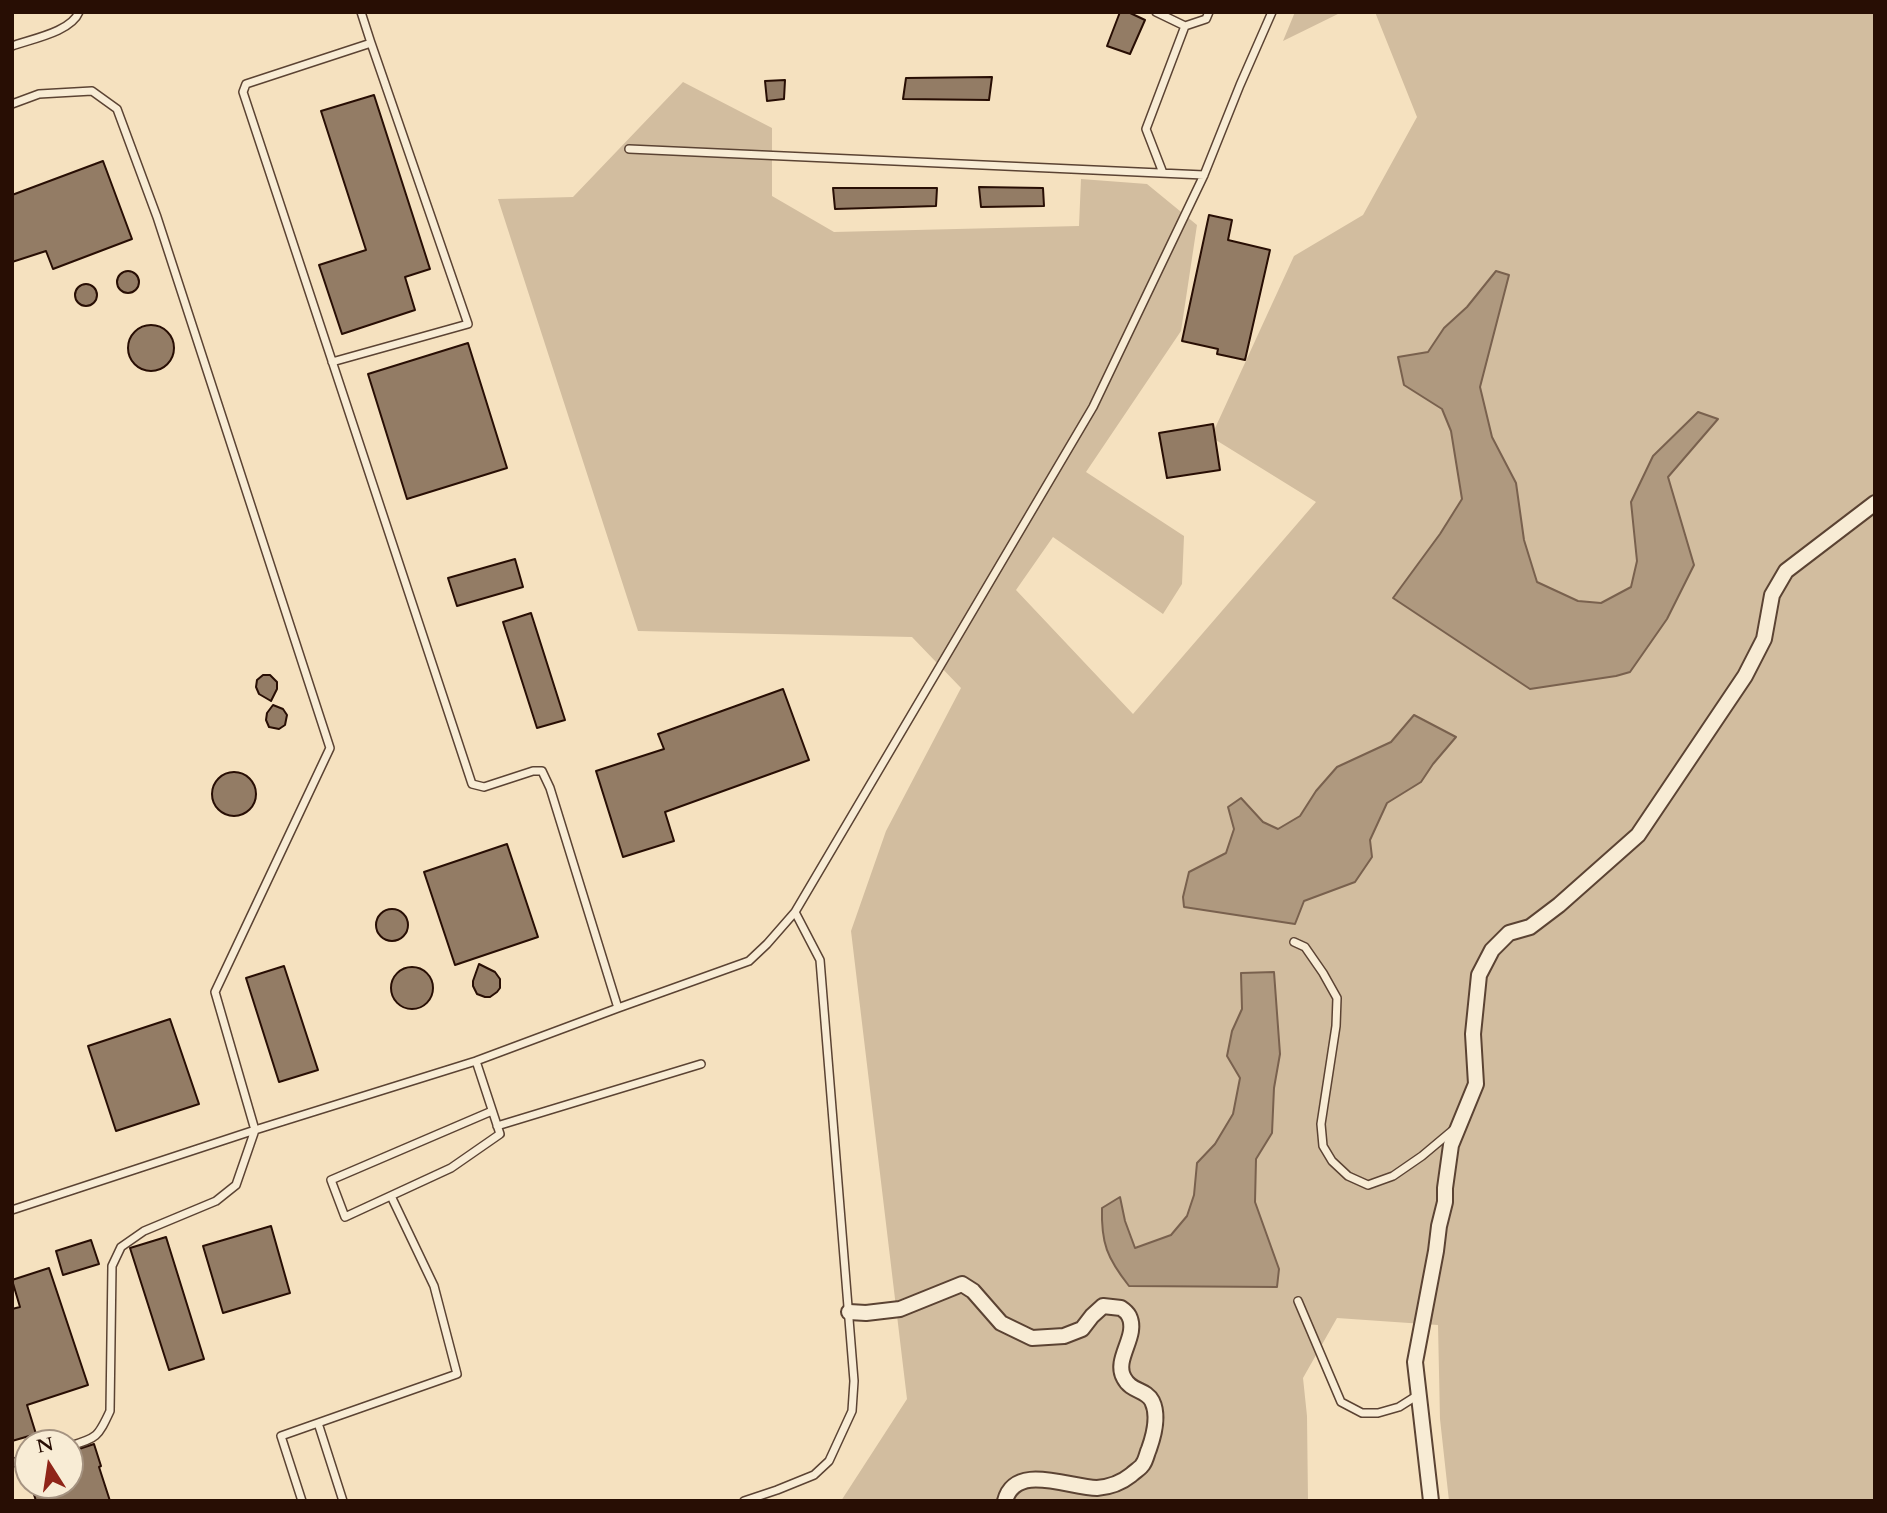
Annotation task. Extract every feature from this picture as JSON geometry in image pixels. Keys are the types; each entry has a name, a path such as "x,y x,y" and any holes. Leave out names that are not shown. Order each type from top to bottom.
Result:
{"street":[{"path":"1431,1501 1415,1362 1445,1202 1451,1145 1476,1084 1473,1034 1479,975 1492,950 1509,933 1530,927 1559,905 1638,835 1745,676 1764,639 1772,594 1786,571 1875,503"},
{"path":"849,1312 900,1309 962,1284 973,1291 1001,1323 1032,1338 1064,1336 1082,1329 1103,1306 1121,1308 1129,1316 1131,1334 1121,1373 1131,1388 1146,1393 1152,1399 1154,1409 1154,1435 1143,1464 1125,1480 1098,1488 1050,1480 1024,1481 1013,1486 1005,1501"}],"lane":[{"path":"12,46 61,29 76,19 79,12"},
{"path":"332,362 468,324 361,12"},
{"path":"1156,12 1185,26 1206,19 1209,12"},
{"path":"12,1210 254,1130 477,1061 750,961 795,912 1093,407 1204,175 1272,12"},
{"path":"1163,173 1146,129 1185,26"},
{"path":"371,43 246,84 243,92 472,783 484,787 533,771 542,771 550,788 618,1008"},
{"path":"12,104 39,94 92,91 117,109 157,217 330,748 215,992 254,1130 236,1185 216,1201 144,1231 121,1247 112,1266 110,1411 104,1425 93,1439 84,1442"},
{"path":"629,149 1204,175"},
{"path":"744,1501 814,1475 829,1461 852,1412 854,1381 820,960 795,912"},
{"path":"1294,942 1306,947 1337,998 1336,1026 1321,1124 1323,1146 1332,1161 1348,1176 1368,1185 1393,1176 1459,1125"},
{"path":"477,1061 500,1133 452,1168 345,1217 331,1180 492,1111"},
{"path":"497,1126 701,1064"},
{"path":"302,1501 281,1436 457,1374 434,1286 391,1196"},
{"path":"1298,1301 1341,1402 1362,1413 1378,1413 1399,1407 1419,1395"},
{"path":"318,1423 343,1501"}],"shaded area":[{"path":"1295,12 1342,12 1283,41"},
{"path":"1375,12 1875,12 1875,1501 1449,1501 1440,1419 1438,1325 1337,1318 1303,1378 1307,1416 1308,1501 841,1501 907,1399 851,931 886,831 961,688 912,637 638,631 498,199 573,197 683,82 772,128 772,196 834,232 1079,226 1081,179 1147,184 1197,225 1181,331 1086,472 1184,536 1182,584 1163,614 1053,537 1016,590 1133,714 1316,502 1211,437 1294,256 1363,215 1417,117"},
{"path":"1496,271 1509,275 1480,387 1492,437 1516,483 1524,540 1537,582 1578,601 1601,603 1631,587 1637,561 1631,502 1653,456 1698,412 1718,419 1668,477 1694,565 1667,619 1630,672 1530,689 1393,598 1462,499 1451,431 1442,409 1404,385 1398,357 1428,352 1444,328 1467,307"},
{"path":"1414,715 1456,737 1421,782 1387,803 1370,840 1372,857 1355,882 1304,901 1295,924 1184,907 1183,897 1189,872 1226,853 1234,829 1228,807 1241,798 1263,822 1278,829 1300,816 1316,791 1337,767 1391,742"},
{"path":"1274,972 1280,1054 1274,1088 1272,1133 1256,1159 1255,1202 1279,1269 1277,1287 1129,1286 1107,1250 1102,1208 1120,1197 1135,1248 1171,1235 1187,1216 1194,1195 1197,1163 1215,1144 1233,1114 1240,1078 1227,1056 1232,1031 1242,1009 1241,973"}],"building":[{"path":"1120,12 1128,12 1145,20 1130,54 1107,46"},
{"path":"992,77 989,100 903,99 906,78"},
{"path":"785,80 784,99 767,101 765,81"},
{"path":"374,95 430,269 405,277 415,310 342,334 319,265 366,250 321,111"},
{"path":"103,161 132,239 53,269 46,251 12,262 12,195"},
{"path":"979,187 1043,188 1044,206 981,207"},
{"path":"833,188 937,188 936,206 835,209"},
{"path":"1209,215 1232,220 1228,240 1270,250 1245,360 1217,354 1218,349 1182,341"},
{"path":"128,271 136,274 139,282 136,290 128,293 120,290 117,282 120,274"},
{"path":"86,284 94,287 97,295 94,303 86,306 78,303 75,295 78,287"},
{"path":"151,325 167,332 174,348 167,364 151,371 135,364 128,348 135,332"},
{"path":"468,343 507,468 407,499 368,374"},
{"path":"1213,424 1220,470 1167,478 1159,433"},
{"path":"515,559 523,587 457,606 448,578"},
{"path":"531,613 565,720 537,728 503,622"},
{"path":"263,675 270,675 277,682 277,689 271,701 259,694 256,687 257,680"},
{"path":"783,689 809,760 665,812 674,841 623,857 596,771 664,749 658,734"},
{"path":"273,705 283,709 287,715 285,725 279,729 269,727 266,720"},
{"path":"234,772 249,779 256,794 249,809 234,816 219,809 212,794 219,779"},
{"path":"507,844 538,937 455,965 424,872"},
{"path":"392,909 403,914 408,925 403,936 392,941 381,936 376,925 381,914"},
{"path":"479,964 495,972 500,979 500,988 490,997 477,994 473,986"},
{"path":"284,966 318,1070 279,1082 246,978"},
{"path":"412,967 427,973 433,988 427,1003 412,1009 397,1003 391,988 397,973"},
{"path":"170,1019 199,1104 116,1131 88,1046"},
{"path":"271,1226 290,1293 223,1313 203,1246"},
{"path":"166,1237 204,1359 169,1370 130,1248"},
{"path":"91,1240 99,1264 63,1275 56,1251"},
{"path":"49,1268 88,1385 27,1405 34,1429 14,1429 12,1441 12,1309 20,1307 12,1280"},
{"path":"94,1444 110,1501 36,1501 84,1499 84,1447"}]}
